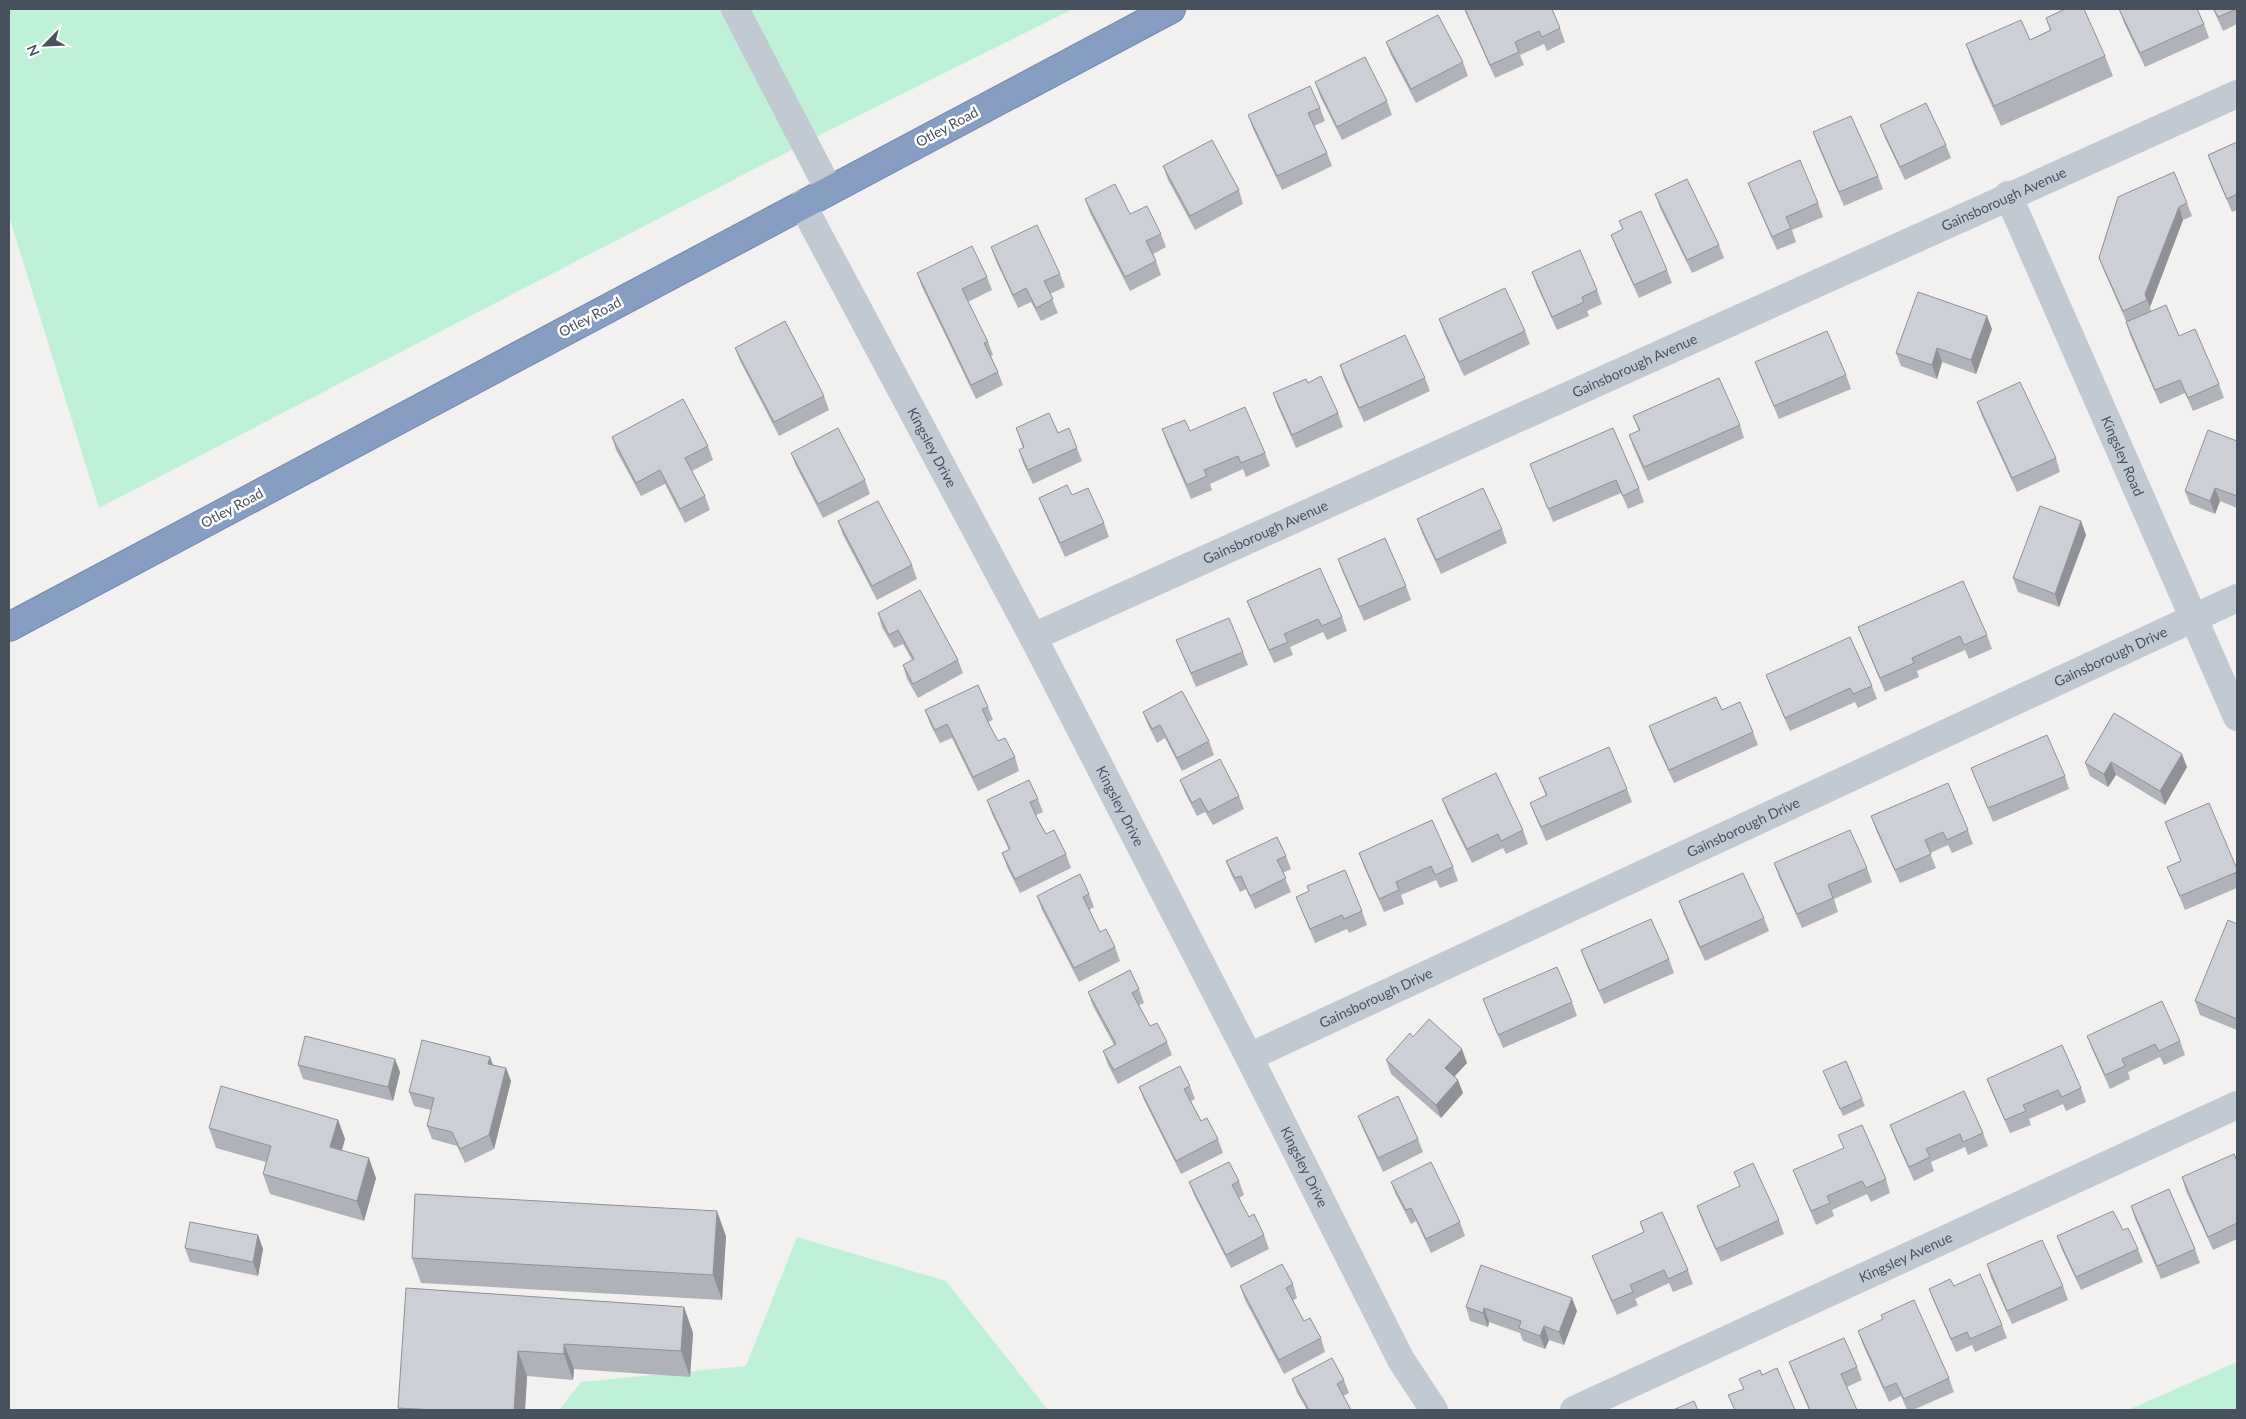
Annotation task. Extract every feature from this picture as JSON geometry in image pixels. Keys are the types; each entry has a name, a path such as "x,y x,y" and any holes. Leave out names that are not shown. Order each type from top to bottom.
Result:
{"highway":[{"name":"Otley Road","path":"9,627 1171,9"}],"street":[{"path":"735,9 829,190"},
{"name":"Gainsborough Avenue","path":"1033,637 2237,94"},
{"name":"Kingsley Road","path":"2008,196 2237,717"},
{"name":"Kingsley Drive","path":"802,204 1033,637 1249,1057 1401,1360 1434,1410"},
{"name":"Gainsborough Drive","path":"1249,1057 2237,598"},
{"name":"Kingsley Avenue","path":"1574,1410 2237,1105"}],"green space":[{"path":"9,9 1073,9 828,131 99,508 9,216"},
{"path":"797,1237 946,1281 1048,1410 559,1410 581,1382 746,1366"},
{"path":"2237,1362 2237,1410 2128,1410"}],"building":[{"path":"1465,9 1552,9 1560,28 1542,37 1539,31 1515,42 1519,52 1490,65"},
{"path":"2065,9 2084,9 2105,56 1994,106 1966,44 2021,20 2030,40 2051,30 2046,18"},
{"path":"2119,9 2197,9 2204,24 2140,53"},
{"path":"2214,9 2236,9 2218,17"},
{"path":"1438,15 1463,62 1411,89 1386,42"},
{"path":"1365,57 1387,101 1337,127 1315,82"},
{"path":"1310,86 1320,108 1308,113 1327,153 1277,176 1248,115"},
{"path":"1926,103 1946,145 1900,167 1880,125"},
{"path":"1851,116 1878,176 1839,192 1813,132"},
{"path":"1212,140 1239,190 1190,216 1163,166"},
{"path":"2237,142 2237,194 2227,199 2208,155"},
{"path":"1800,160 1818,203 1786,217 1791,228 1772,237 1748,183"},
{"path":"2174,172 2187,203 2179,207 2145,294 2147,300 2123,311 2099,258 2118,197"},
{"path":"1687,179 1719,245 1687,260 1655,194"},
{"path":"1115,184 1130,214 1147,206 1161,234 1146,241 1156,261 1125,277 1085,199"},
{"path":"1641,211 1667,270 1634,285 1611,235 1623,229 1619,221"},
{"path":"1037,225 1060,274 1044,281 1053,299 1036,308 1026,288 1013,295 991,247"},
{"path":"972,246 987,277 962,289 988,342 984,343 998,372 971,385 917,273"},
{"path":"1580,250 1597,290 1582,297 1584,302 1552,317 1532,272"},
{"path":"1505,288 1525,331 1459,362 1439,319"},
{"path":"1918,292 1987,316 1971,360 1937,348 1932,365 1896,353"},
{"path":"2166,305 2179,336 2195,329 2219,384 2188,398 2180,380 2155,390 2126,322"},
{"path":"785,321 824,396 774,422 735,348"},
{"path":"1827,331 1846,375 1774,406 1755,362"},
{"path":"1405,335 1425,378 1359,408 1340,365"},
{"path":"1321,376 1338,413 1292,435 1273,393 1306,379 1308,383"},
{"path":"1719,378 1740,425 1644,467 1629,435 1640,430 1633,416"},
{"path":"2020,382 2056,458 2012,478 1977,402"},
{"path":"683,399 708,446 685,458 705,496 680,509 660,470 636,483 612,437"},
{"path":"1245,407 1265,453 1241,463 1238,456 1204,470 1207,476 1187,485 1162,429 1185,420 1190,431"},
{"path":"1049,413 1058,433 1069,428 1077,448 1028,470 1019,450 1024,447 1016,428"},
{"path":"838,428 865,480 818,504 791,453"},
{"path":"1613,428 1639,488 1623,496 1616,480 1548,509 1530,464"},
{"path":"2208,430 2237,441 2237,496 2215,488 2210,501 2185,491"},
{"path":"1067,485 1072,495 1088,488 1104,523 1060,543 1039,498"},
{"path":"1483,488 1502,529 1436,560 1417,519"},
{"path":"878,501 912,565 872,586 838,521"},
{"path":"2040,506 2081,521 2055,594 2013,578"},
{"path":"1385,538 1406,586 1359,607 1338,559"},
{"path":"1320,568 1342,617 1322,626 1318,619 1284,634 1288,642 1269,650 1247,601"},
{"path":"1963,581 1987,635 1964,645 1960,636 1912,658 1914,663 1880,678 1858,627"},
{"path":"920,590 958,660 913,684 903,665 914,659 898,630 889,635 878,613"},
{"path":"1229,618 1243,652 1191,673 1176,640"},
{"path":"1850,637 1872,686 1853,694 1850,688 1785,718 1766,675"},
{"path":"978,685 988,707 982,709 990,726 998,741 1005,738 1015,757 973,777 947,724 935,730 925,710"},
{"path":"1182,691 1209,741 1177,758 1160,725 1152,729 1143,712"},
{"path":"1716,697 1722,710 1740,702 1753,732 1669,770 1649,726"},
{"path":"2114,713 2182,754 2160,791 2111,762 2104,774 2085,763"},
{"path":"2047,735 2065,776 1988,808 1971,768"},
{"path":"1609,747 1627,789 1541,827 1530,803 1547,795 1539,778"},
{"path":"1220,759 1239,796 1208,812 1200,798 1192,803 1180,780"},
{"path":"1496,773 1523,830 1501,841 1498,834 1467,849 1442,799"},
{"path":"1029,780 1038,799 1030,802 1038,820 1046,834 1054,830 1066,854 1015,879 1002,853 1010,849 987,800"},
{"path":"1948,783 1968,830 1947,840 1943,832 1925,840 1931,854 1895,870 1871,816"},
{"path":"2209,803 2237,872 2180,896 2167,867 2181,861 2165,822"},
{"path":"1432,820 1453,867 1435,875 1431,866 1396,882 1399,890 1379,899 1359,853"},
{"path":"1850,830 1867,868 1828,885 1833,898 1797,914 1774,863"},
{"path":"1277,837 1286,856 1277,860 1286,878 1250,896 1241,876 1235,878 1226,861"},
{"path":"1345,870 1362,911 1344,919 1342,915 1310,929 1296,897 1309,891 1307,886"},
{"path":"1743,873 1764,918 1700,947 1679,901"},
{"path":"1080,874 1089,894 1083,897 1100,932 1106,929 1115,947 1074,968 1037,896"},
{"path":"1651,919 1669,959 1599,991 1581,950"},
{"path":"2228,920 2237,924 2237,1019 2195,1001"},
{"path":"1557,967 1572,1002 1498,1035 1483,999"},
{"path":"1130,970 1139,989 1132,993 1150,1026 1157,1023 1167,1042 1114,1070 1103,1051 1116,1044 1088,992"},
{"path":"2162,1001 2180,1041 2159,1051 2155,1044 2122,1059 2125,1066 2105,1075 2087,1036"},
{"path":"1429,1019 1462,1049 1445,1068 1458,1080 1436,1105 1386,1060 1410,1033 1413,1037"},
{"path":"305,1036 395,1059 388,1087 298,1065"},
{"path":"422,1040 490,1057 488,1064 506,1068 489,1135 460,1149 452,1132 427,1126 434,1098 409,1092"},
{"path":"2062,1045 2081,1088 2062,1097 2058,1090 2023,1105 2026,1111 2005,1120 1987,1079"},
{"path":"1846,1061 1862,1099 1840,1109 1823,1071"},
{"path":"1180,1066 1190,1086 1184,1089 1201,1121 1207,1118 1218,1139 1176,1161 1139,1087"},
{"path":"221,1086 338,1120 330,1147 369,1158 357,1201 263,1174 271,1146 209,1128"},
{"path":"1964,1091 1983,1133 1963,1142 1960,1134 1926,1149 1930,1157 1909,1167 1890,1125"},
{"path":"1398,1096 1418,1139 1378,1158 1358,1116"},
{"path":"1862,1125 1886,1179 1866,1188 1862,1181 1827,1196 1830,1203 1811,1211 1793,1170 1844,1148 1838,1135"},
{"path":"2234,1154 2237,1161 2237,1223 2208,1237 2182,1177"},
{"path":"1229,1162 1239,1181 1232,1185 1249,1217 1254,1214 1264,1235 1226,1255 1189,1182"},
{"path":"1431,1162 1460,1222 1426,1239 1411,1208 1406,1210 1391,1182"},
{"path":"1753,1163 1779,1220 1716,1249 1697,1206 1740,1186 1734,1172"},
{"path":"2169,1189 2195,1249 2157,1266 2131,1206"},
{"path":"415,1194 717,1211 713,1275 412,1258"},
{"path":"2113,1211 2123,1230 2128,1228 2138,1249 2076,1277 2057,1236"},
{"path":"1662,1212 1688,1270 1668,1279 1664,1270 1630,1285 1633,1292 1612,1301 1592,1256 1644,1232 1640,1222"},
{"path":"190,1222 258,1235 253,1262 185,1248"},
{"path":"2042,1240 2063,1286 2007,1311 1987,1264"},
{"path":"1282,1264 1293,1284 1286,1288 1304,1321 1310,1318 1321,1338 1279,1360 1240,1286"},
{"path":"1481,1265 1572,1298 1559,1332 1544,1326 1540,1336 1519,1328 1521,1321 1484,1308 1483,1313 1466,1307"},
{"path":"1980,1274 2002,1325 1970,1339 1967,1332 1951,1339 1929,1289 1950,1279 1954,1286"},
{"path":"406,1288 684,1307 681,1351 564,1344 564,1354 518,1351 514,1410 398,1408"},
{"path":"1914,1300 1949,1378 1904,1399 1896,1383 1884,1388 1858,1331 1883,1319 1881,1315"},
{"path":"1844,1338 1857,1367 1841,1374 1857,1410 1810,1410 1789,1362"},
{"path":"1332,1358 1344,1380 1337,1384 1351,1410 1309,1410 1292,1379"},
{"path":"1777,1368 1795,1410 1735,1410 1728,1395 1744,1389 1739,1379 1760,1370 1762,1375"},
{"path":"1694,1401 1698,1410 1673,1410"}]}
